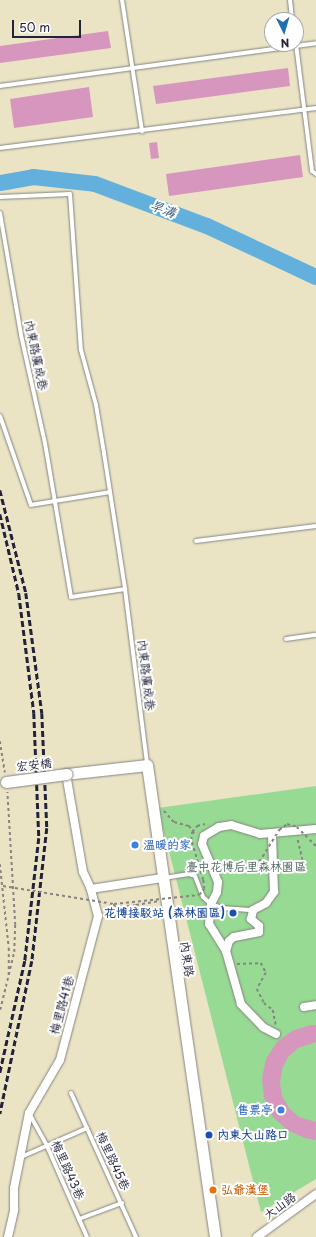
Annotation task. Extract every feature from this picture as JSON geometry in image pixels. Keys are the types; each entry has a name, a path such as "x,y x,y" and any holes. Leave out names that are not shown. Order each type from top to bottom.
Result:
{"street":[{"path":"66,774 147,765"},
{"name":"內東路","path":"147,765 162,878 216,1237"},
{"name":"宏安橋","path":"3,782 66,774"},
{"name":"梅里路41巷","path":"8,1237 29,1113 60,1060 98,916 91,889 83,872 66,774"},
{"path":"276,1034 263,1027 241,1004 226,951 209,924 211,904 217,892 218,882 215,868 207,860 202,844 204,836 219,827 231,825 260,834 272,835 316,829"},
{"path":"226,951 230,941 234,937 259,932 259,926 251,919 253,910 266,903 274,892 272,835"},
{"path":"91,889 162,878"},
{"path":"304,1007 316,1005"},
{"name":"大山路","path":"258,1237 316,1194"}],"lane":[{"path":"122,0 142,131"},
{"path":"290,0 291,12"},
{"path":"304,44 316,43"},
{"path":"0,86 264,49"},
{"path":"297,52 312,171 316,174"},
{"path":"0,148 316,108"},
{"name":"內東路廣成巷","path":"0,197 70,194 81,350 96,405 110,492 125,589 147,765"},
{"name":"內東路廣成巷","path":"0,213 21,335 46,443 53,502 71,597 125,589"},
{"path":"0,416 31,505 110,492"},
{"path":"196,541 316,526"},
{"path":"286,638 316,635"},
{"path":"162,878 188,874 195,876 203,897 211,904 222,908 253,910"},
{"name":"梅里路45巷","path":"71,1093 122,1203 136,1237"},
{"name":"梅里路43巷","path":"29,1113 47,1146 87,1237"},
{"path":"21,1157 87,1128"},
{"path":"79,1219 122,1203"}],"path":[{"path":"0,741 15,925 14,952 0,1010"},
{"path":"162,803 164,811 174,822 189,826 202,844"},
{"path":"3,886 72,895 114,904 198,895 204,889 202,871 191,840 192,832 197,826 205,824"},
{"path":"202,871 256,867 279,830 287,824 298,827 316,846"},
{"path":"297,832 303,861"},
{"path":"0,864 9,967 8,978"},
{"path":"114,904 114,907 154,902"},
{"path":"230,966 261,963 266,973 257,989 264,1003 273,1010 276,1034"}],"green space":[{"name":"臺中花博后里森林園區","path":"316,786 316,1179 261,1212 158,808"}],"building":[{"path":"108,31 111,48 0,63 0,46"},
{"path":"288,68 290,86 156,104 153,86"},
{"path":"89,87 93,117 14,128 10,99"},
{"path":"157,142 159,158 151,159 149,143"},
{"path":"300,155 303,177 169,196 166,174"},
{"path":"310,1025 316,1025 316,1042 298,1048 288,1057 282,1069 280,1083 282,1096 289,1108 299,1117 316,1122 316,1140 305,1138 287,1130 272,1116 264,1098 262,1078 266,1059 277,1042 292,1031"}],"waterway":[{"name":"旱溝","path":"0,183 33,177 95,184 207,226 316,277"}],"railway":[{"path":"0,490 26,593 42,713 47,828 32,961 0,1114"},
{"path":"0,514 19,594 34,713 39,838 25,961 0,1073"}],"place":[{"name":"溫暖的家","path":"135,845"},
{"name":"花博接駁站 (森林園區)","path":"233,913"},
{"name":"售票亭","path":"281,1110"},
{"name":"內東大山路口","path":"209,1135"},
{"name":"弘爺漢堡","path":"213,1190"}]}
